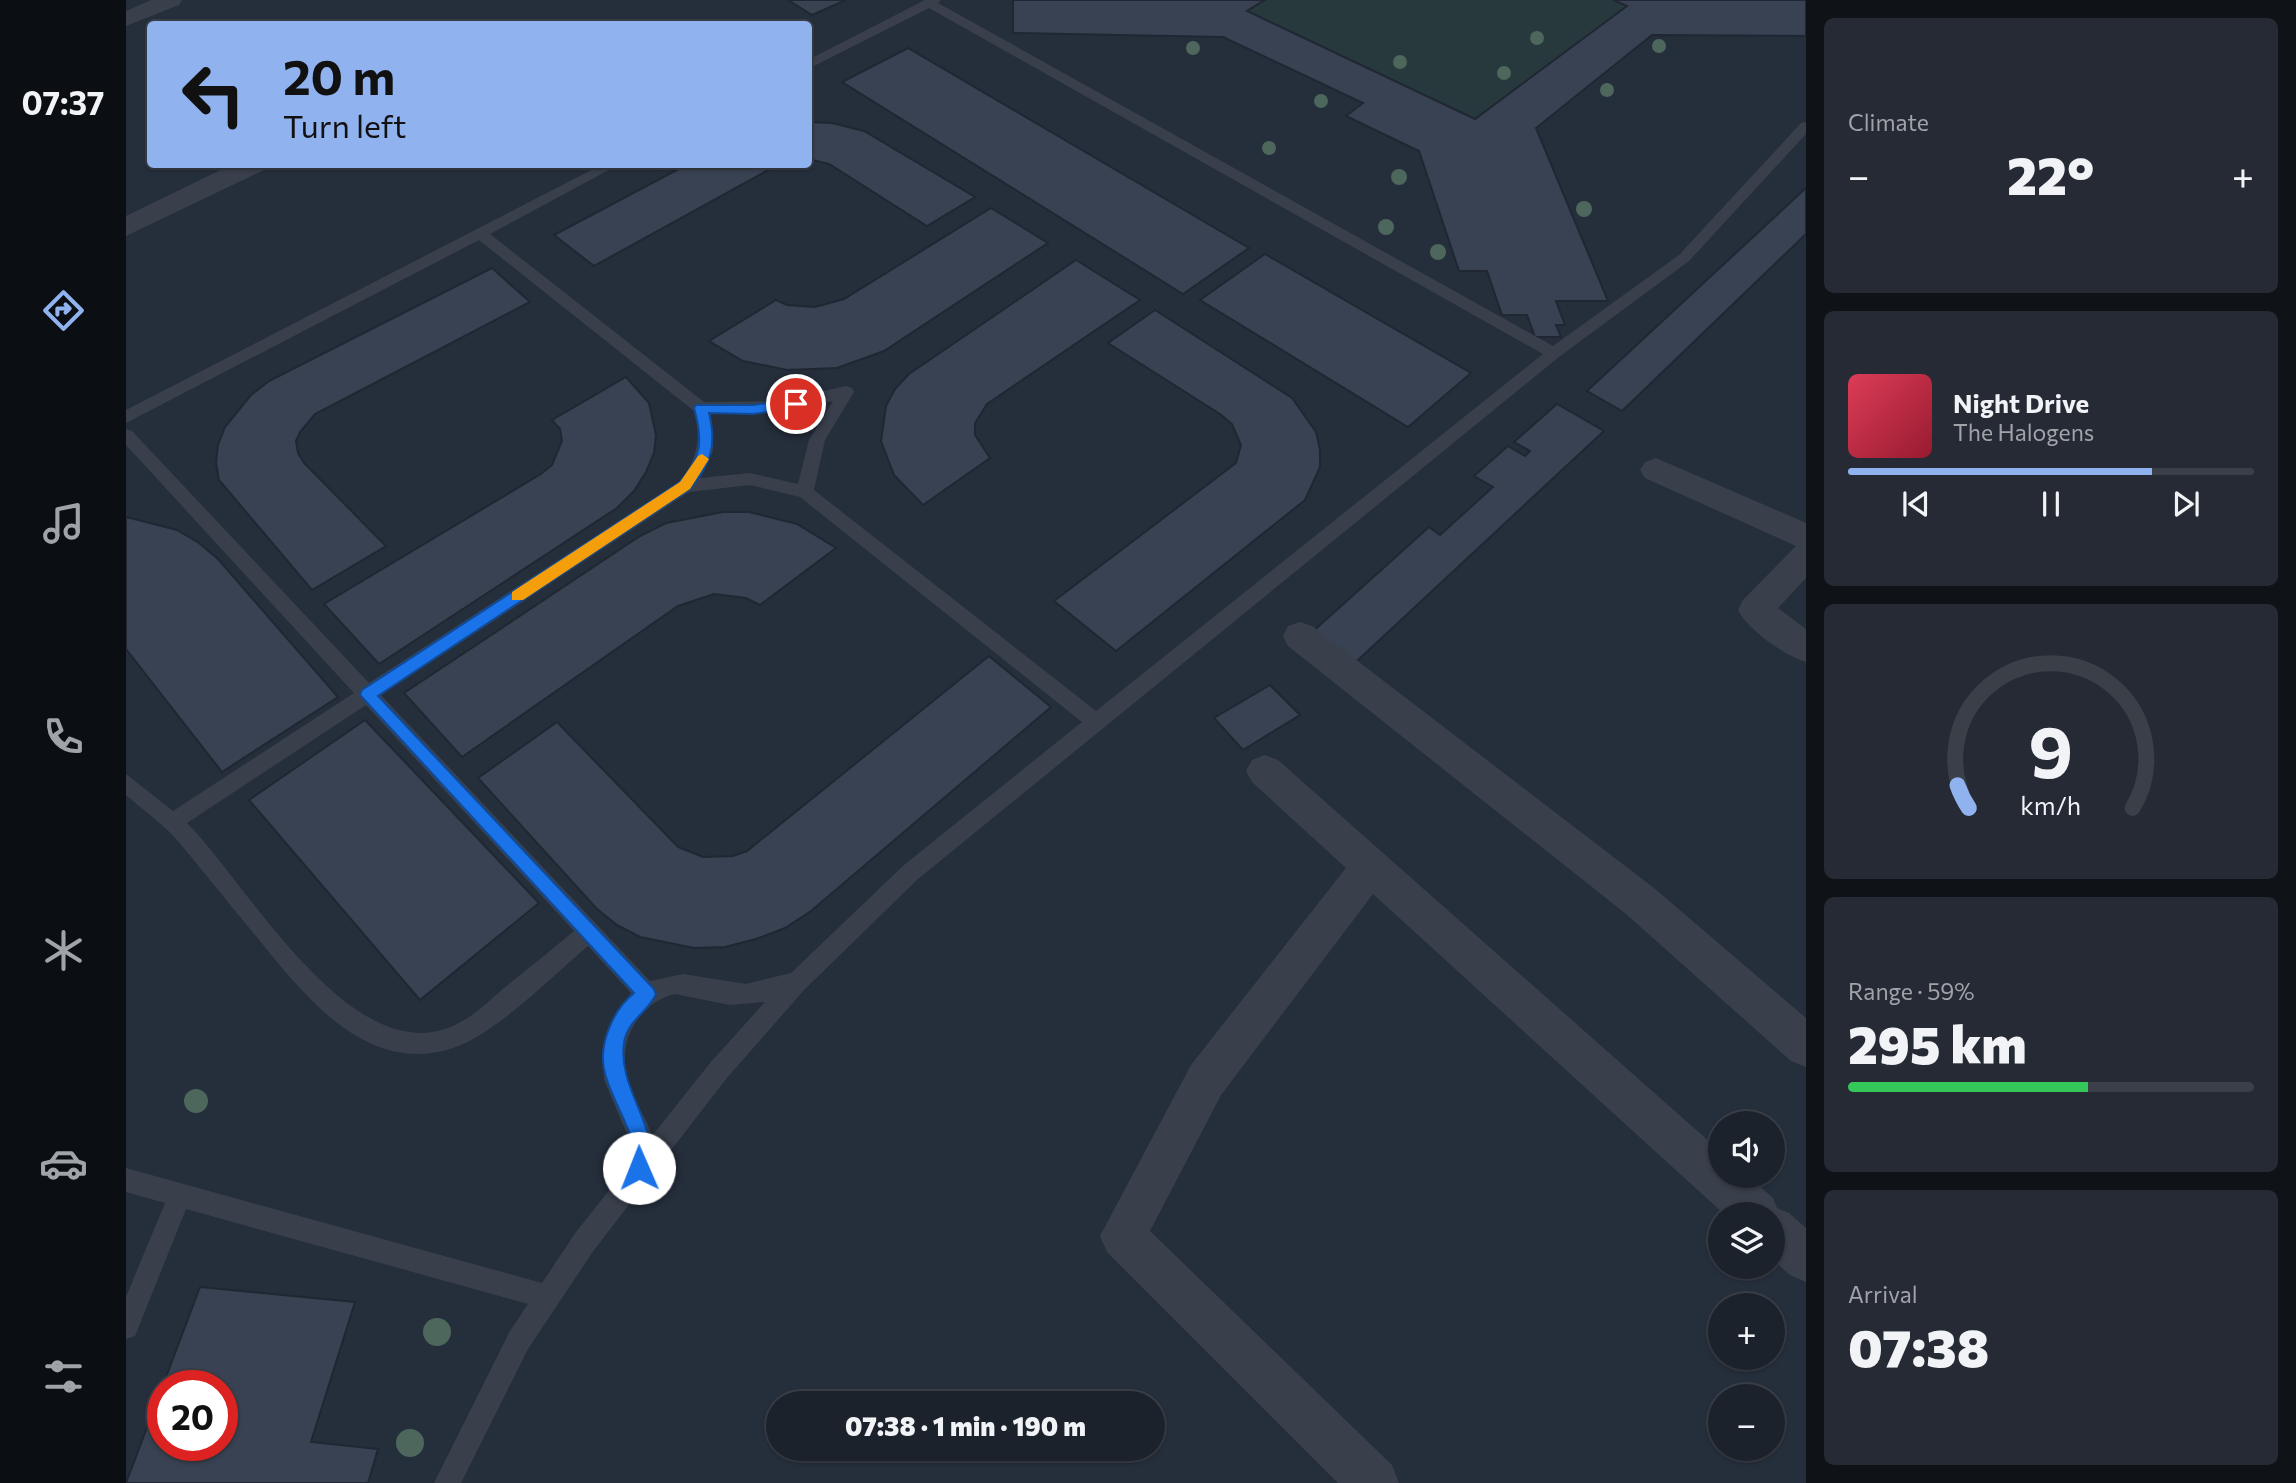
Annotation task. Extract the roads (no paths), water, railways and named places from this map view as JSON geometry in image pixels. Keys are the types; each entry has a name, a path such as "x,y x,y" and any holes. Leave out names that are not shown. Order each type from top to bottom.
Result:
{"street":[{"path":"126,19 171,0"},
{"path":"126,227 247,168"},
{"path":"1656,470 1806,537"},
{"path":"1806,556 1755,610 1806,648"},
{"path":"1300,636 1640,901 1806,1046"},
{"path":"1265,771 1744,1202"},
{"path":"1371,866 1206,1080 1123,1236 1374,1483"},
{"path":"1785,1239 1806,1259"}],"lane":[{"path":"812,63 932,1 1554,353"},
{"path":"447,1483 519,1340 548,1297 639,1168 718,1071 797,982 911,872 1554,353 1647,288 1684,258 1806,125"},
{"path":"126,416 606,168"},
{"path":"172,822 685,486 695,474 706,449 708,435 701,408 480,233"},
{"path":"701,408 779,407 846,392 817,440 805,492"},
{"path":"126,435 647,994"},
{"path":"685,486 717,480 750,479 805,492 1097,723"},
{"path":"126,783 172,822 316,993 341,1017 372,1035 400,1043 434,1043 473,1027 589,932"},
{"path":"639,1168 642,1141 614,1073 614,1043 619,1026 633,1005 647,994 677,984 737,995 763,993 797,982"},
{"path":"126,1180 548,1297"},
{"path":"126,1327 180,1195"}]}
